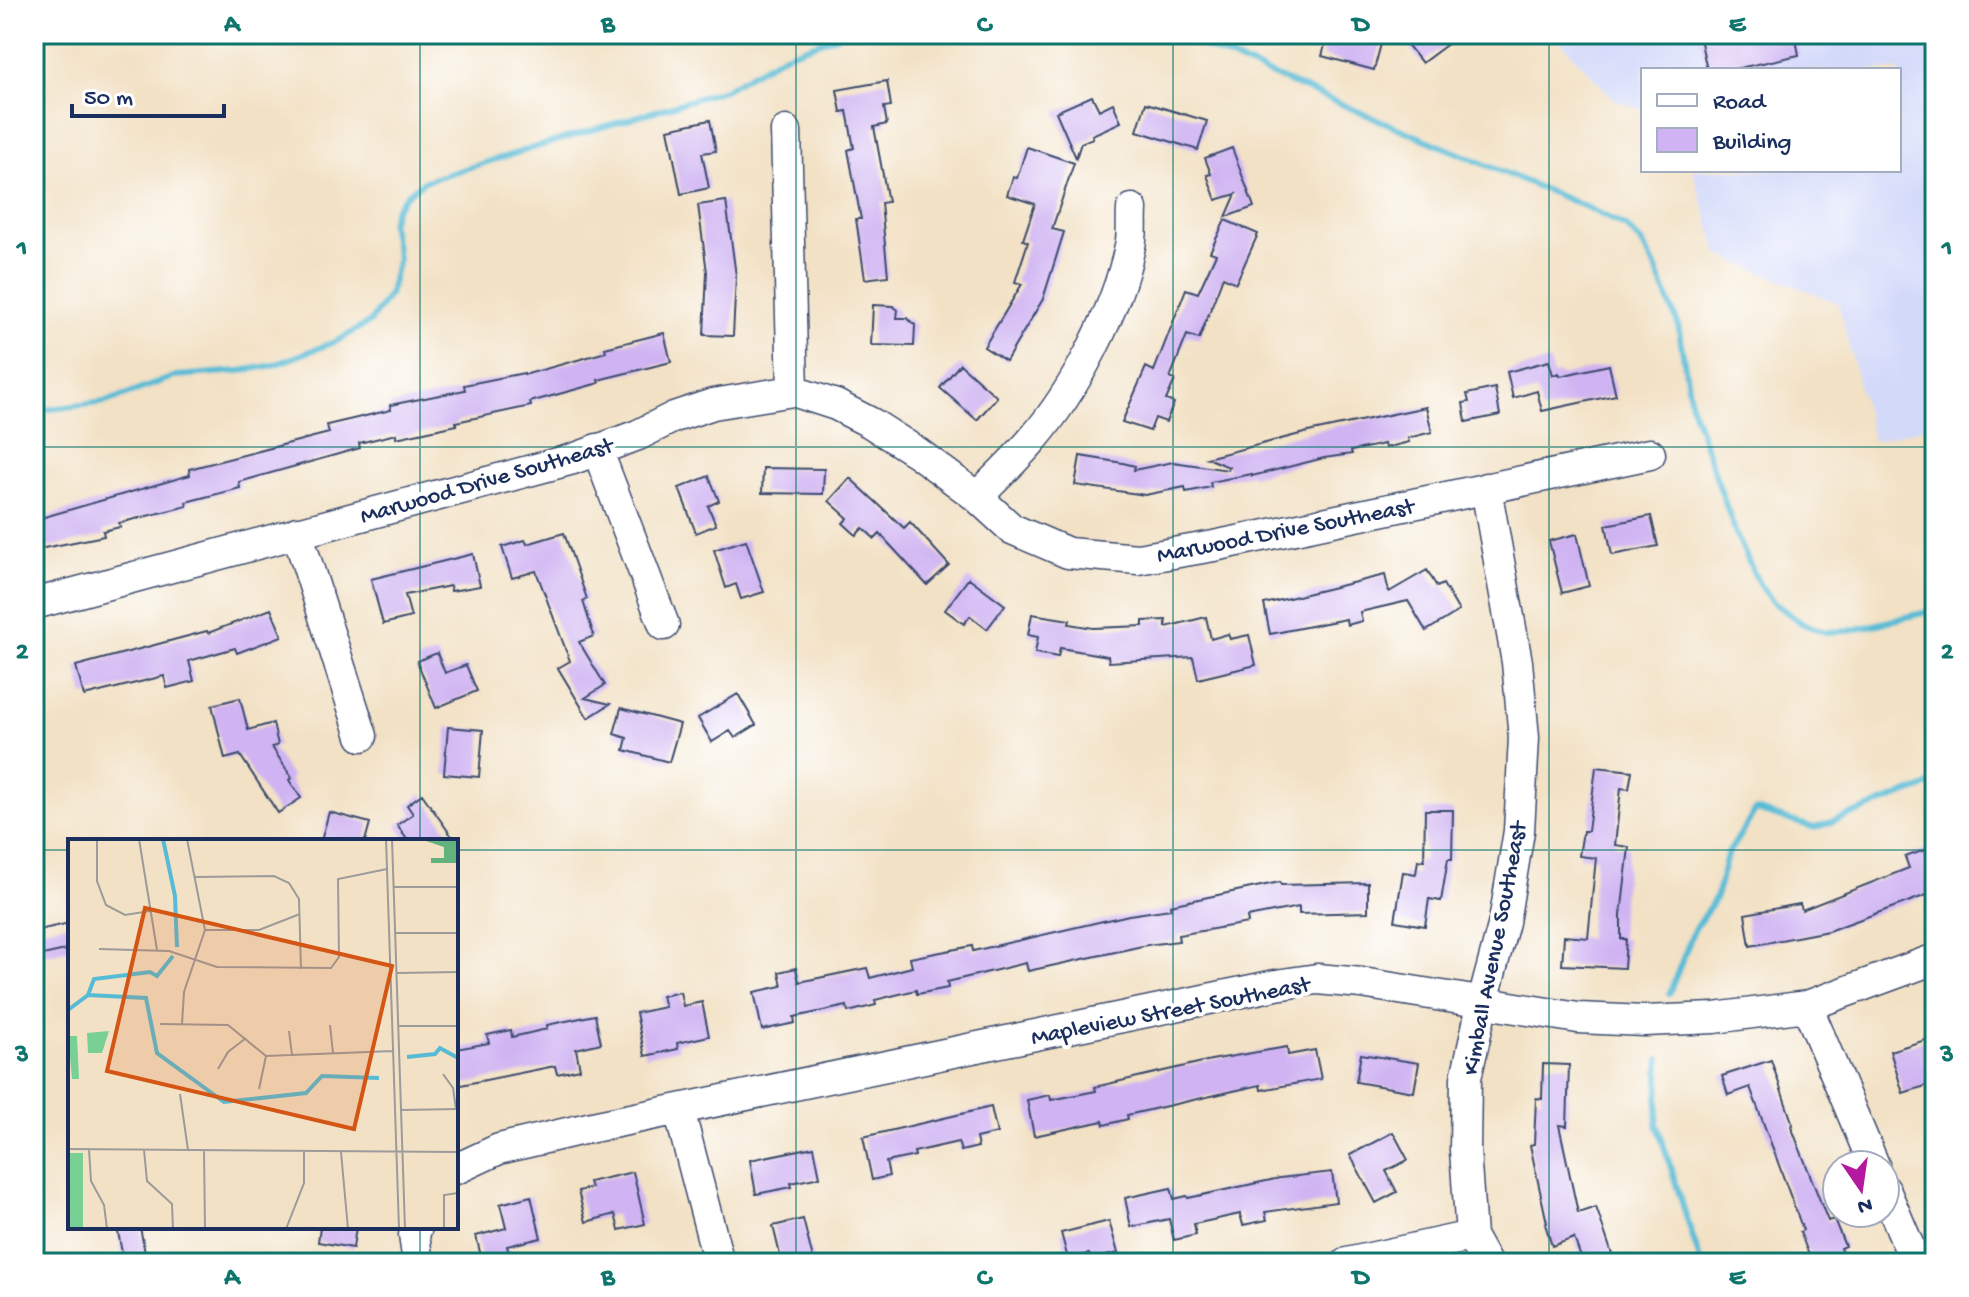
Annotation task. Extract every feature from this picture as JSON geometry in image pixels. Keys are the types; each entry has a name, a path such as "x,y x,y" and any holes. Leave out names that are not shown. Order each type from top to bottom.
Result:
{"street":[{"path":"786,131 793,391"},
{"path":"977,497 1034,438 1088,358 1108,316 1131,245 1132,209"},
{"name":"Marwood Drive Southeast","path":"34,604 573,459 713,404 793,391 836,405 871,423 977,497 1012,529 1068,553 1138,559 1214,546 1650,454"},
{"path":"597,449 664,625"},
{"name":"Kimball Avenue Southeast","path":"1486,488 1517,662 1524,738 1519,831 1504,922 1466,1078 1465,1150 1471,1236 1486,1263"},
{"path":"297,532 362,736"},
{"name":"Mapleview Street Southeast","path":"458,1168 499,1149 588,1128 1317,979 1483,1001 1578,1018 1645,1021 1714,1018 1807,1006 1935,959"},
{"path":"1807,1006 1867,1149"},
{"path":"679,1110 719,1263"},
{"path":"1901,1228 1916,1263"},
{"path":"416,1229 414,1235 418,1263"},
{"path":"1347,1263 1471,1236"}],"shaded area":[{"path":"1553,34 1935,34 1935,425 1873,441 1838,303 1719,255 1693,172 1901,172 1901,68 1641,68 1641,109 1615,100"}],"building":[{"path":"1328,34 1344,34 1381,44 1374,70 1322,56"},
{"path":"1415,34 1461,34 1422,63 1405,42"},
{"path":"1720,34 1795,34 1799,55 1739,68 1707,68 1700,38"},
{"path":"887,81 891,106 884,107 887,124 874,127 888,202 881,203 888,276 865,279 856,219 861,219 848,150 854,148 847,111 841,112 837,90"},
{"path":"1092,96 1099,110 1113,103 1121,122 1081,143 1076,158 1056,112"},
{"path":"1146,103 1207,121 1198,150 1137,131"},
{"path":"710,120 716,151 702,153 709,188 681,194 668,129"},
{"path":"1027,147 1074,163 1052,229 1064,232 1043,299 1006,361 984,347 1022,284 1015,282 1028,242 1023,240 1035,204 1007,195 1013,177 1017,178"},
{"path":"1232,148 1254,207 1226,217 1236,194 1216,200 1205,158"},
{"path":"726,201 736,276 733,336 704,335 707,272 698,205"},
{"path":"1225,220 1258,234 1236,283 1223,277 1199,339 1187,335 1170,378 1175,380 1166,400 1174,403 1166,422 1155,418 1150,431 1122,422 1146,367 1154,371 1186,289 1198,293 1216,254 1210,252"},
{"path":"873,305 893,306 898,310 897,318 907,318 915,325 914,346 871,345"},
{"path":"664,333 671,362 598,380 599,383 530,402 531,406 456,422 457,425 359,443 360,448 239,482 240,488 186,502 187,506 119,523 120,527 103,531 104,536 34,550 34,520 190,475 189,469 329,433 327,425 391,410 390,405 465,390 464,385 524,375 606,352 605,348"},
{"path":"1549,361 1553,375 1559,373 1560,376 1609,365 1616,395 1542,411 1537,391 1513,398 1507,372"},
{"path":"960,364 997,397 977,420 940,388"},
{"path":"1495,388 1500,415 1466,422 1463,403 1469,402 1467,394"},
{"path":"1426,407 1432,432 1408,438 1409,442 1385,448 1384,444 1252,476 1210,482 1211,487 1186,492 1185,487 1145,495 1075,485 1080,456 1135,466 1134,470 1173,462 1228,470 1229,467 1207,458 1308,432"},
{"path":"763,468 824,469 823,494 762,493"},
{"path":"709,476 719,501 708,506 716,525 696,533 679,488"},
{"path":"850,478 904,528 910,522 949,565 927,585 880,534 875,539 863,528 856,535 843,523 848,518 829,501"},
{"path":"1651,516 1658,546 1612,555 1606,525"},
{"path":"564,533 587,599 583,601 594,636 579,642 605,685 585,698 610,704 588,718 558,668 570,661 536,571 512,578 502,547 525,540 527,544"},
{"path":"1577,534 1589,586 1562,593 1549,541"},
{"path":"746,540 764,592 741,599 736,584 726,588 714,550"},
{"path":"473,554 480,586 451,591 450,586 405,595 411,617 383,624 371,579"},
{"path":"1427,570 1437,587 1443,584 1459,611 1426,631 1408,601 1360,612 1362,621 1347,625 1346,619 1270,634 1264,604 1385,575 1389,592"},
{"path":"969,578 1005,605 987,629 970,616 964,624 945,610"},
{"path":"271,609 282,636 237,653 235,648 189,661 194,681 167,688 164,676 84,696 76,666 208,633"},
{"path":"1032,614 1070,620 1069,624 1093,628 1143,626 1143,621 1166,620 1166,627 1206,617 1211,639 1228,634 1230,639 1249,635 1256,665 1198,679 1193,657 1109,662 1108,656 1060,648 1058,657 1035,653 1038,637 1028,635"},
{"path":"437,653 445,673 466,665 477,691 436,708 417,661"},
{"path":"738,694 756,725 735,738 730,731 712,742 698,718"},
{"path":"240,698 248,730 273,723 278,745 272,747 301,798 278,813 240,755 225,759 212,705"},
{"path":"621,708 680,724 669,762 624,750 627,738 614,734"},
{"path":"448,727 483,730 479,777 444,774"},
{"path":"1596,767 1632,771 1629,789 1621,788 1615,845 1629,847 1621,915 1621,939 1626,939 1624,968 1562,965 1564,936 1588,938 1596,858 1579,856 1583,831 1588,831"},
{"path":"422,794 454,839 407,839 397,825 413,814 407,805"},
{"path":"1425,810 1453,810 1452,859 1448,859 1441,901 1429,899 1425,926 1395,921 1403,872 1416,874 1418,860 1424,861"},
{"path":"329,812 370,823 366,839 322,839"},
{"path":"1925,850 1928,861 1935,858 1935,892 1828,931 1750,946 1745,914 1800,904 1802,910 1909,868 1905,857"},
{"path":"1280,882 1281,885 1368,883 1368,912 1299,914 1299,907 1247,917 1248,923 1178,935 1179,941 1028,971 1026,963 947,982 948,988 917,994 916,990 875,1000 876,1005 848,1012 847,1006 794,1017 795,1023 762,1030 754,992 782,986 779,972 796,968 799,982 867,968 870,978 912,967 910,958 972,946 973,951 1129,915 1171,909 1170,905"},
{"path":"68,923 68,949 34,957 34,931"},
{"path":"680,992 683,1006 702,1002 709,1036 677,1043 678,1049 645,1056 636,1013 665,1007 662,996"},
{"path":"595,1015 601,1043 576,1049 580,1069 557,1074 555,1066 458,1086 458,1049 489,1043 487,1035 511,1030 512,1037 547,1029 547,1025"},
{"path":"1935,1037 1935,1083 1903,1093 1890,1051"},
{"path":"1287,1047 1288,1055 1315,1050 1321,1079 1261,1090 1260,1085 1127,1115 1128,1119 1104,1125 1103,1121 1034,1136 1027,1100 1050,1095 1051,1100 1096,1091 1095,1087 1211,1060"},
{"path":"1361,1054 1419,1063 1414,1092 1356,1082"},
{"path":"1771,1060 1791,1126 1821,1203 1821,1229 1838,1229 1845,1246 1840,1248 1846,1263 1812,1263 1800,1232 1803,1230 1750,1087 1728,1095 1722,1076"},
{"path":"1543,1064 1569,1065 1567,1126 1559,1125 1578,1213 1596,1207 1615,1263 1583,1263 1574,1238 1552,1246 1530,1145 1534,1144 1536,1098 1542,1099"},
{"path":"991,1107 997,1133 976,1138 978,1147 961,1151 958,1142 914,1152 915,1156 886,1162 889,1176 872,1180 863,1137"},
{"path":"1393,1132 1408,1160 1386,1171 1397,1192 1376,1203 1350,1155"},
{"path":"814,1147 820,1177 791,1183 792,1187 756,1194 750,1160"},
{"path":"633,1172 645,1224 619,1230 615,1214 586,1222 578,1191 591,1188 589,1182"},
{"path":"1332,1172 1336,1202 1265,1212 1267,1220 1243,1225 1240,1214 1194,1224 1196,1235 1174,1240 1169,1219 1131,1227 1125,1198 1171,1188 1174,1199 1188,1198 1280,1178"},
{"path":"531,1196 541,1238 507,1246 509,1253 482,1260 476,1236 506,1228 500,1204"},
{"path":"803,1219 814,1263 782,1263 773,1226"},
{"path":"1109,1221 1118,1253 1091,1260 1089,1254 1068,1259 1061,1233"},
{"path":"117,1229 140,1229 147,1263 124,1263"},
{"path":"320,1229 356,1229 353,1248 318,1242"}],"waterway":[{"path":"34,411 106,402 176,376 274,365 337,341 370,322 390,293 398,258 391,224 395,209 407,194 425,181 724,90 784,55 842,34"},
{"path":"1174,34 1586,207 1626,227 1642,243 1656,269 1678,324 1691,405 1736,534 1759,584 1774,603 1803,624 1825,632 1849,631 1935,610"},
{"path":"1669,994 1694,930 1716,897 1727,855 1756,810 1815,828 1935,783"},
{"path":"1660,1059 1657,1124 1701,1263"}]}
